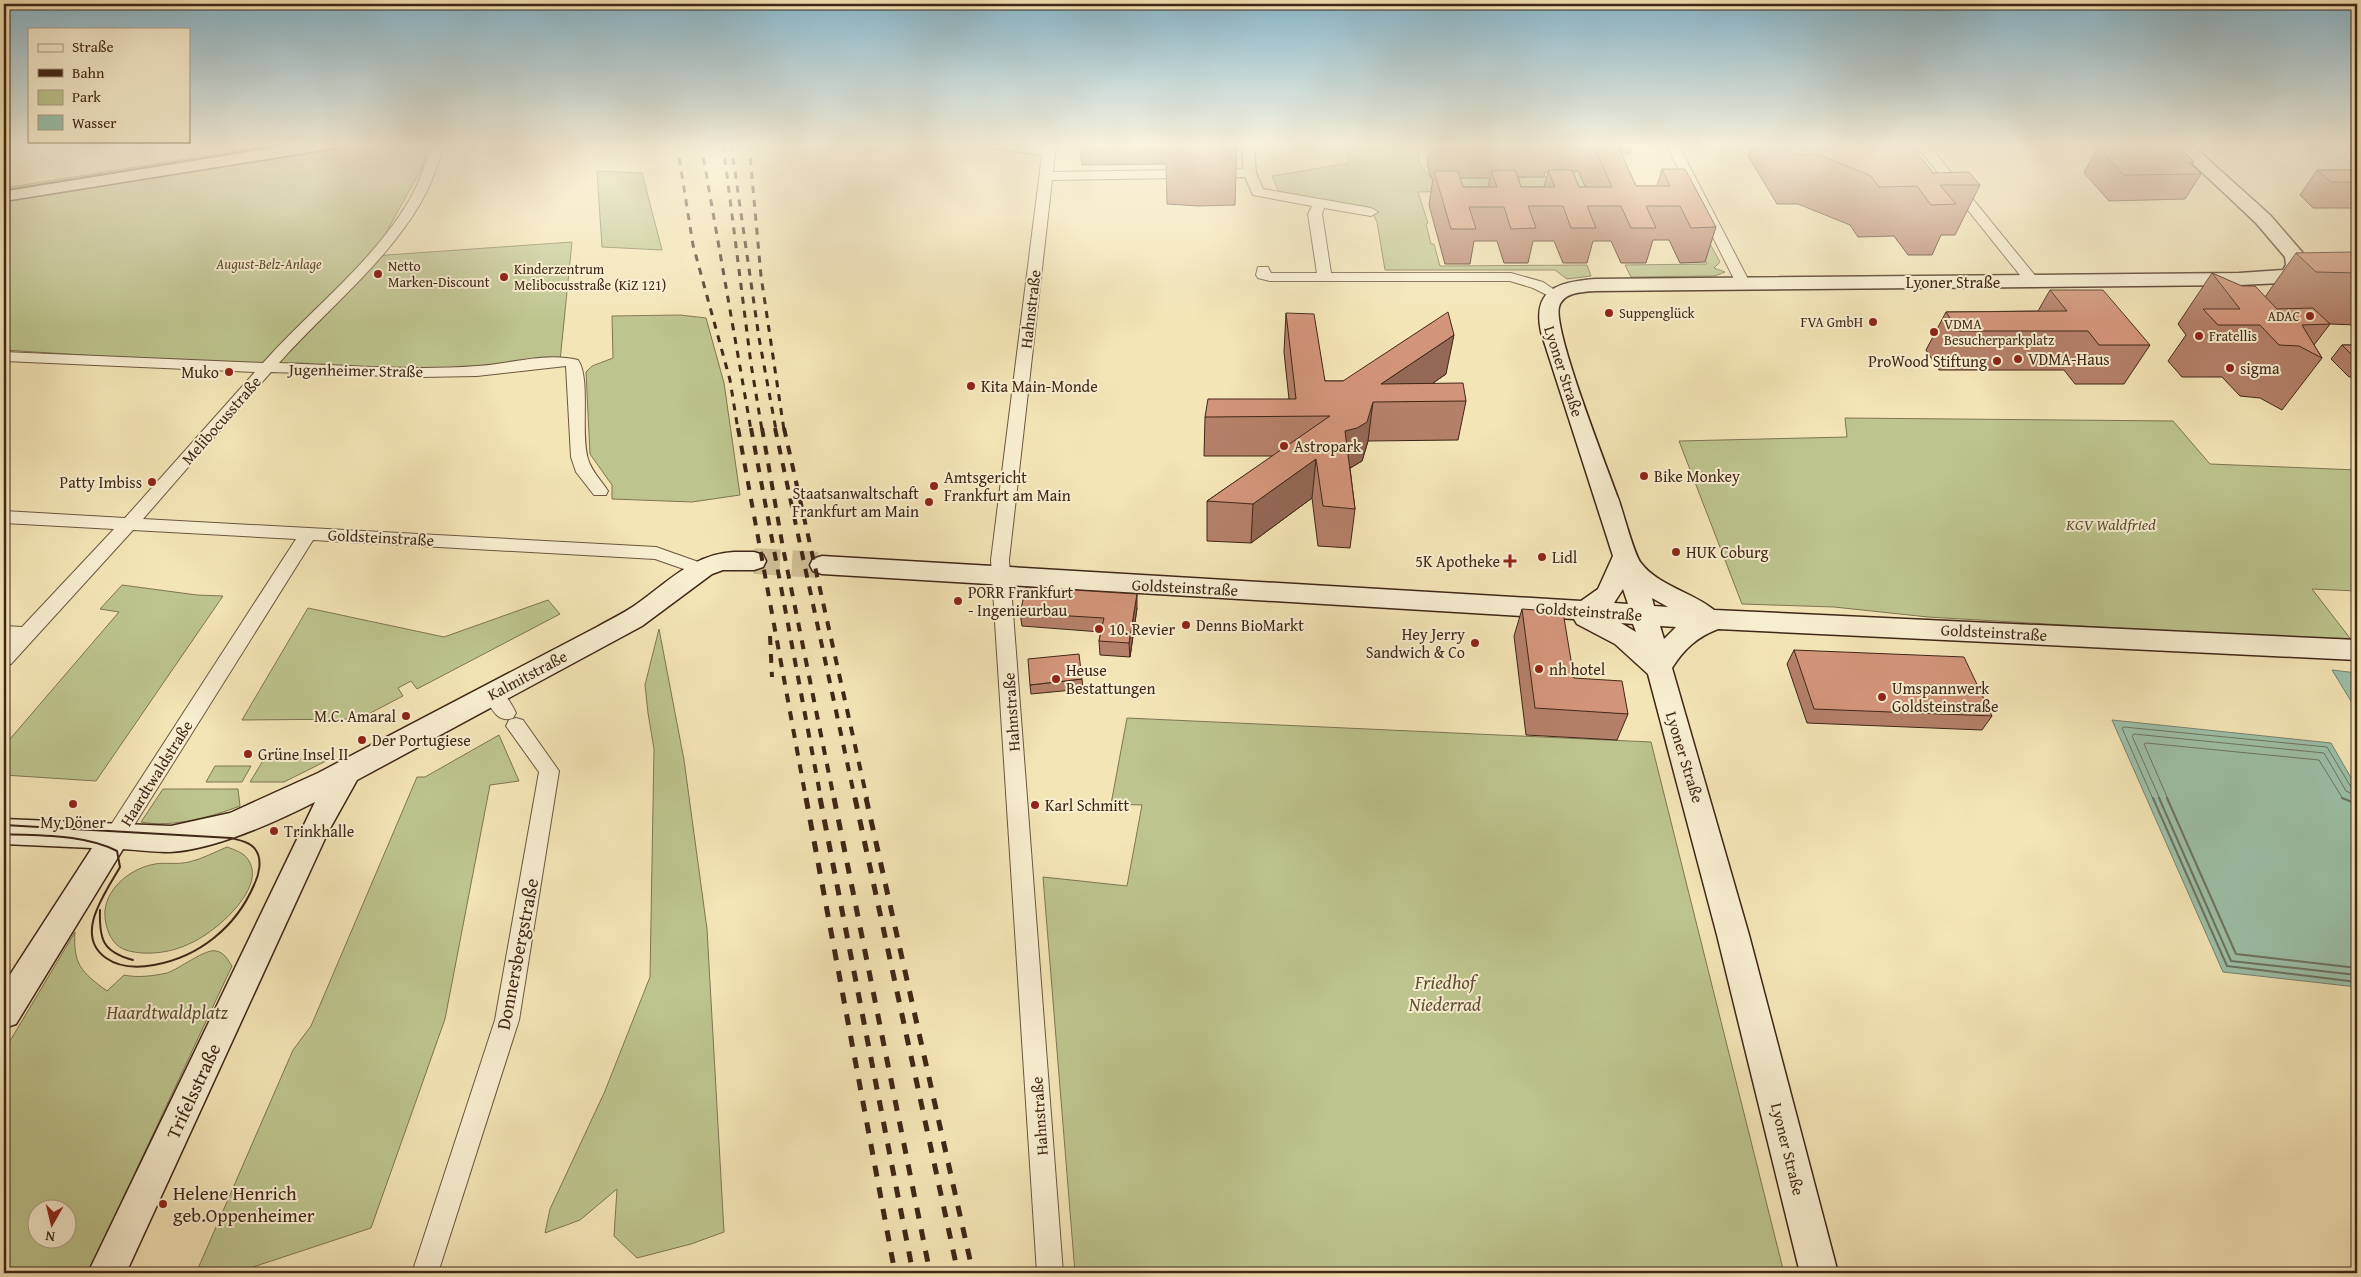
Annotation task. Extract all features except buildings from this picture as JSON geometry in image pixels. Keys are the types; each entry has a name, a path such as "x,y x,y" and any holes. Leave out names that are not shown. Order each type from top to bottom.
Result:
{"main road":[{"name":"Lyoner Straße","path":"1819,1273 1704,820 1658,669 1644,615 1549,325 1548,308 1555,296 1566,289 1577,286 2267,278 2291,274 2296,265 2295,256 2288,245 2246,204"},
{"path":"701,569 720,562 754,561"},
{"path":"1576,610 1608,594 1627,562 1670,598 1714,619"},
{"name":"Kalmitstraße","path":"347,771 505,711 701,569"},
{"name":"Goldsteinstraße","path":"1002,576 1714,619 2357,650"},
{"path":"1576,610 1620,632 1658,669 1674,642 1682,634 1714,619"},
{"path":"4,831 160,839 184,838 228,826 282,803 347,771"},
{"name":"Trifelsstraße","path":"107,1273 316,827 347,771"},
{"path":"282,803 302,804 310,808 314,814 316,827"},
{"name":"Haardtwaldstraße","path":"4,1013 115,837"}],"street":[{"name":"Melibocusstraße","path":"4,660 267,368 372,256 407,215 413,204"},
{"name":"Hahnstraße","path":"1043,204 1000,560 1050,1273"},
{"path":"1320,204 1315,214 1325,278"},
{"path":"1323,204 1371,212"},
{"path":"1702,204 1743,283"},
{"path":"1970,204 2032,281"},
{"path":"1263,270 1264,275 1270,277 1511,277 1538,285 1555,296"},
{"name":"Jugenheimer Straße","path":"4,356 267,368 430,372 477,371 560,361 573,363 576,374 576,420 580,458 584,470 600,491"},
{"name":"Goldsteinstraße","path":"4,517 656,553 701,569"},
{"name":"Haardtwaldstraße","path":"115,837 308,534"},
{"name":"Goldsteinstraße","path":"822,565 1002,576"},
{"path":"4,633 27,634"},
{"name":"Donnersbergstraße","path":"425,1273 507,1020 549,771 505,711"}],"green space":[{"name":"August-Belz-Anlage","path":"4,204 402,204 373,256 572,242 560,361 420,372 267,367 4,350"},
{"path":"599,204 650,204 662,250 602,247"},
{"path":"1340,204 1422,204 1428,223 1426,224 1431,244 1434,244 1440,266 1587,265 1591,276 1567,279 1555,270 1385,270 1377,222 1370,208"},
{"path":"1692,231 1703,231 1720,262 1714,268 1725,272 1715,276 1631,277 1625,265 1707,264"},
{"path":"680,315 706,318 724,383 740,495 692,502 612,499 612,485 590,454 586,372 592,366 613,358 612,316"},
{"name":"KGV Waldfried","path":"1845,418 2173,421 2210,464 2357,470 2357,591 2312,589 2353,642 1928,617 1834,607 1742,604 1679,441 1847,437"},
{"path":"122,585 197,595 223,596 96,781 4,775 4,746 119,612 100,609"},
{"path":"548,600 560,614 417,689 411,681 398,688 403,696 359,719 242,720 308,608 444,637"},
{"path":"659,629 684,760 707,929 724,1232 691,1244 637,1258 614,1236 617,1189 580,1220 545,1233 550,1209 605,1091 650,977 654,749 645,685"},
{"name":"Friedhof Niederrad","path":"1127,718 1651,742 1784,1273 1075,1273 1043,877 1127,886 1142,805 1111,804"},
{"path":"499,735 519,781 490,785 445,1019 371,1228 235,1273 196,1273 293,1050 311,1026 417,777 425,777"},
{"path":"264,759 330,759 284,782 250,782"},
{"path":"215,766 251,766 242,782 206,782"},
{"path":"163,789 238,789 240,806 191,820 165,824 141,822"},
{"name":"Haardtwaldplatz","path":"227,847 247,858 252,872 251,884 245,896 225,919 202,937 187,945 162,952 132,952 123,949 114,942 107,929 105,910 111,893 122,879 146,866 159,863 189,862"},
{"name":"Haardtwaldplatz","path":"75,932 77,960 80,966 107,991 124,975 145,976 167,973 206,953 216,951 221,953 232,966 88,1273 4,1273 4,1051"}],"water":[{"path":"2332,670 2357,673 2357,711"},
{"path":"2112,720 2331,743 2357,788 2357,987 2223,972"}],"tunnel":[{"path":"754,561 822,565"}],"tram line":[{"path":"4,825 231,838 253,847 259,857 259,872 256,881 237,914 214,938 186,955 170,961 135,967 117,964 106,958 97,949 92,938 95,913 120,867 117,851 90,841 4,834"},
{"path":"100,910 102,937 105,943 115,953 133,960"}],"railway":[{"path":"686,204 693,245 730,380 738,430"},
{"path":"711,204 751,430"},
{"path":"731,204 751,364 762,430"},
{"path":"740,204 759,338 776,430"},
{"path":"754,204 761,276 784,430"},
{"path":"738,428 806,799"},
{"path":"751,428 821,799"},
{"path":"762,428 783,548 834,799"},
{"path":"775,428 855,799"},
{"path":"784,428 867,799"},
{"path":"770,636 772,677"},
{"path":"806,798 895,1273"},
{"path":"820,798 913,1273"},
{"path":"834,798 930,1273"},
{"path":"855,798 958,1273"},
{"path":"866,798 973,1273"}],"place":[{"name":"Netto Marken-Discount","path":"378,274"},
{"name":"Kinderzentrum Melibocusstraße (KiZ 121)","path":"504,277"},
{"name":"Suppenglück","path":"1609,313"},
{"name":"ADAC","path":"2310,316"},
{"name":"FVA GmbH","path":"1873,322"},
{"name":"VDMA Besucherparkplatz","path":"1934,332"},
{"name":"Fratellis","path":"2199,336"},
{"name":"VDMA-Haus","path":"2018,359"},
{"name":"ProWood Stiftung","path":"1997,361"},
{"name":"sigma","path":"2230,368"},
{"name":"Muko","path":"229,372"},
{"name":"Kita Main-Monde","path":"971,386"},
{"name":"Astropark","path":"1284,446"},
{"name":"Bike Monkey","path":"1644,476"},
{"name":"Patty Imbiss","path":"152,482"},
{"name":"Amtsgericht Frankfurt am Main","path":"934,486"},
{"name":"Staatsanwaltschaft Frankfurt am Main","path":"929,502"},
{"name":"HUK Coburg","path":"1676,552"},
{"name":"Lidl","path":"1542,557"},
{"name":"5K Apotheke","path":"1510,561"},
{"name":"PORR Frankfurt - Ingenieurbau","path":"958,601"},
{"name":"Denns BioMarkt","path":"1186,625"},
{"name":"10. Revier","path":"1099,629"},
{"name":"Hey Jerry Sandwich & Co","path":"1475,643"},
{"name":"nh hotel","path":"1539,669"},
{"name":"Heuse Bestattungen","path":"1056,679"},
{"name":"Umspannwerk Goldsteinstraße","path":"1882,697"},
{"name":"M.C. Amaral","path":"406,716"},
{"name":"Der Portugiese","path":"362,740"},
{"name":"Grüne Insel II","path":"248,754"},
{"name":"My Döner","path":"73,804"},
{"name":"Karl Schmitt","path":"1035,805"},
{"name":"Trinkhalle","path":"274,831"},
{"name":"Helene Henrich geb.Oppenheimer","path":"163,1204"}]}
